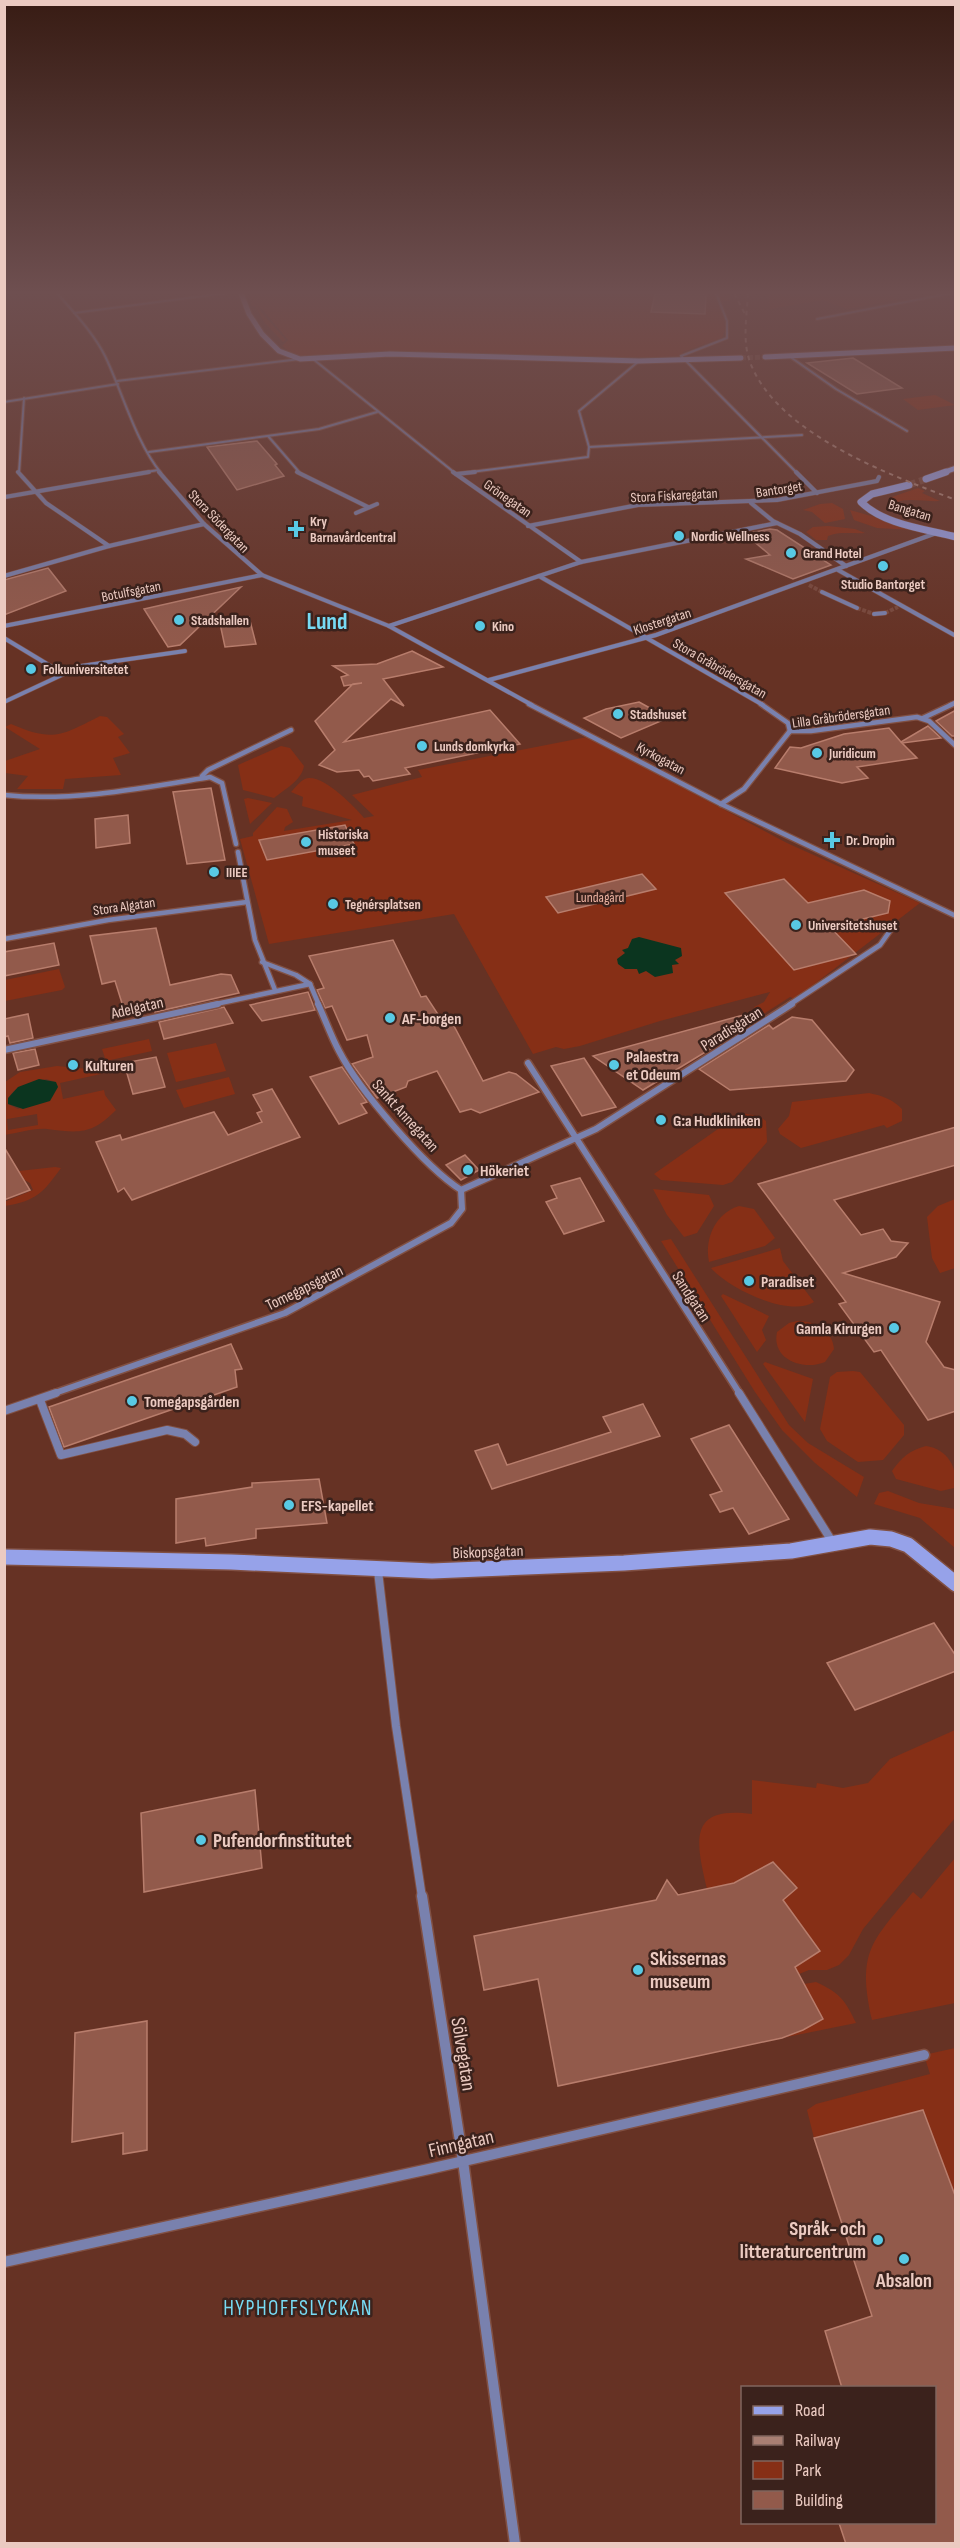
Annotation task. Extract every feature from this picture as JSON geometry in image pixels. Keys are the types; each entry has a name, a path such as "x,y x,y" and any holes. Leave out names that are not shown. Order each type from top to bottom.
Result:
{"street":[{"path":"23,412 18,471 34,492 109,546"},
{"name":"Stora Södergatan","path":"128,412 158,470 204,524 262,575"},
{"path":"149,452 338,424 377,412"},
{"name":"Grönegatan","path":"377,412 456,474 582,562"},
{"path":"456,474 588,457 589,447 579,412"},
{"path":"736,412 817,493"},
{"path":"874,412 907,432"},
{"path":"589,447 802,435"},
{"path":"268,436 296,471 368,507"},
{"path":"926,479 956,468"},
{"path":"5,497 158,470"},
{"name":"Bantorget","path":"750,502 817,493 877,481 879,477"},
{"name":"Bangatan","path":"909,484 872,494 861,501 864,507 877,513 956,537"},
{"name":"Bantorget","path":"750,502 777,523 800,534 846,566"},
{"name":"Stora Fiskaregatan","path":"528,526 638,505 750,502"},
{"path":"356,513 377,504"},
{"path":"389,626 582,562 777,523"},
{"path":"4,576 109,546 204,524"},
{"path":"838,570 939,532"},
{"path":"838,570 956,636"},
{"name":"Klostergatan","path":"488,680 647,637 838,570"},
{"name":"Kyrkogatan","path":"262,575 389,626 721,804 956,916"},
{"name":"Botulfsgatan","path":"4,626 262,575"},
{"name":"Stora Gråbrödersgatan","path":"538,576 755,699 788,723 790,731"},
{"path":"803,583 809,585"},
{"path":"822,592 857,608"},
{"path":"874,614 885,613"},
{"path":"4,638 62,673"},
{"path":"4,702 62,673 101,662 185,651"},
{"path":"956,702 923,718 956,746"},
{"name":"Lilla Gråbrödersgatan","path":"721,804 744,789 790,731 811,731 908,717 923,718"},
{"path":"202,776 208,770 291,730"},
{"path":"4,795 24,797 116,792 202,776 217,779 222,783 236,844"},
{"path":"238,852 247,902 262,961 275,990"},
{"name":"Stora Algatan","path":"4,939 108,920 247,902"},
{"name":"Paradisgatan","path":"576,1139 596,1129 794,1004 880,945 892,928"},
{"path":"262,961 296,975 310,984"},
{"name":"Adelgatan","path":"4,1050 310,984"},
{"name":"Sankt Annegatan","path":"310,984 338,1050 354,1076 400,1133 450,1183 462,1190"},
{"name":"Sandgatan","path":"528,1063 816,1513 833,1544"},
{"path":"462,1190 576,1139"},
{"name":"Tomegapsgatan","path":"4,1411 285,1313 451,1223 461,1215 464,1206 462,1190"},
{"path":"40,1400 61,1455 167,1430 185,1434 195,1442"},
{"name":"Biskopsgatan","path":"4,1557 231,1562 432,1571 624,1563 792,1551 870,1537 891,1539 908,1545 927,1558 956,1584"},
{"name":"Sölvegatan","path":"378,1570 396,1726 463,2161 515,2544"},
{"name":"Finngatan","path":"4,2262 463,2161 924,2055"}],"green space":[{"path":"918,488 925,491 922,493 940,501 904,500 896,503 902,508 898,509 889,505 889,498"},
{"path":"832,503 843,509 845,519 825,523 812,512 803,510 820,504"},
{"path":"850,510 910,527 913,530 877,528 854,520"},
{"path":"813,527 855,529 865,533 837,534 828,536 827,540 816,540 806,532"},
{"path":"100,716 107,717 124,734 118,737 130,753 113,758 121,775 65,779 63,789 17,789 28,776 5,773 5,761 40,749 5,727 11,724 37,733 57,734 76,728"},
{"name":"Lundagård","path":"587,737 787,843 920,903 795,999 790,997 762,1015 754,1007 764,1002 770,992 660,1021 580,1046 564,1049 556,1047 533,1054 454,914 269,944 240,839 253,836 253,833 277,807 287,809 293,822 285,827 284,831 352,820 302,806 303,797 291,792 303,780 312,778 328,785 346,799 364,818 374,816 352,795 422,777 418,770"},
{"path":"281,746 290,748 304,766 300,776 274,798 243,790 238,765"},
{"path":"244,799 272,803 250,824"},
{"path":"59,969 65,987 62,990 5,1001 5,980"},
{"path":"149,1039 152,1051 106,1061 102,1049"},
{"path":"216,1043 226,1071 176,1082 167,1053"},
{"path":"57,1066 100,1070 101,1074 60,1083 63,1099 104,1090 116,1110 99,1124 84,1130 42,1129 5,1135 5,1082 20,1072","holes":["46,1079 56,1082 52,1094 43,1102 18,1109 8,1104 9,1098 17,1089","37,1114 38,1125 8,1130 7,1119"]},
{"path":"229,1077 235,1094 184,1108 176,1090"},
{"path":"869,1093 887,1098 902,1109 902,1121 887,1128 884,1125 801,1148 780,1134 778,1129 789,1116 792,1102"},
{"path":"741,1113 759,1116 766,1121 767,1142 732,1182 723,1185 661,1180 654,1174 725,1124 724,1120"},
{"path":"61,1168 44,1190 32,1198 5,1206 4,1202 33,1190 30,1183 10,1172"},
{"path":"653,1189 709,1195 714,1206 697,1233 684,1237 667,1215"},
{"path":"955,1199 955,1268 940,1273 932,1258 927,1217 938,1206"},
{"path":"739,1206 754,1209 775,1238 765,1246 709,1262 708,1244 718,1220 731,1209"},
{"path":"671,1239 789,1425 808,1443 864,1477 857,1497 815,1463 782,1430 755,1392 661,1241"},
{"path":"780,1248 783,1261 814,1302 803,1306 775,1304 744,1292 711,1268"},
{"path":"723,1294 769,1316 762,1330 766,1340 757,1352 721,1296"},
{"path":"797,1321 822,1327 830,1336 834,1349 825,1362 799,1364 791,1361 779,1350 776,1342 777,1332 789,1323"},
{"path":"765,1362 813,1379 805,1422 763,1364"},
{"path":"837,1372 860,1372 904,1425 904,1435 883,1460 858,1462 827,1441 820,1429 830,1377"},
{"path":"926,1446 940,1451 950,1461 955,1473 954,1488 941,1491 896,1479 892,1471 899,1462 911,1452"},
{"path":"888,1491 919,1503 955,1509 955,1548 920,1518 874,1504 879,1493"},
{"path":"955,1730 955,1818 863,1929 849,1955 839,1965 827,1970 809,1970 799,1974 794,1966 820,1951 783,1900 797,1888 773,1862 734,1883 707,1889 700,1856 701,1830 706,1821 716,1815 752,1814 752,1780 816,1788 817,1783 843,1788 868,1783 890,1759"},
{"path":"955,1858 955,2003 872,2020 866,1978 871,1949 887,1924 913,1892 921,1899"},
{"path":"816,1982 841,1998 856,2023 782,2038 823,2019 804,1984"},
{"path":"955,2048 955,2198 923,2111 814,2138 807,2110 816,2104 930,2074 924,2055"}],"shaded area":[{"path":"639,937 681,948 682,956 675,960 679,964 672,965 673,973 655,977 646,971 639,974 637,969 625,969 618,964 617,959 625,953 622,950 628,948 632,939"},
{"path":"39,1079 56,1082 58,1087 50,1101 23,1109 8,1104 8,1098 18,1087"}],"building":[{"path":"257,441 284,476 237,490 207,447"},
{"name":"Grand Hotel","path":"770,529 777,530 831,565 793,579 746,559 770,555 745,534"},
{"path":"48,568 66,591 4,615 4,580"},
{"name":"Stadshallen","path":"241,587 180,645 168,647 144,609"},
{"path":"249,617 256,644 225,647 219,619"},
{"path":"412,651 443,667 383,679 404,706 391,699 344,742 490,710 520,744 405,768 410,774 373,781 369,776 364,777 359,770 337,772 319,765 335,750 315,721 352,685 344,686 341,677 348,675 333,666 377,664"},
{"name":"Stadshuset","path":"639,702 668,718 621,738 584,718 606,709"},
{"path":"956,710 956,736 952,736 936,721"},
{"name":"Juridicum","path":"928,726 941,738 902,743 917,758 857,767 868,778 842,783 775,768 790,747 801,748 844,734 889,728 901,742"},
{"path":"211,788 225,860 187,864 173,792"},
{"path":"128,815 130,843 96,848 95,819"},
{"name":"Historiska museet","path":"345,825 354,844 267,860 259,840"},
{"path":"642,874 656,889 558,913 546,897"},
{"name":"Universitetshuset","path":"784,879 808,903 864,890 890,901 888,913 830,927 856,954 794,970 725,893"},
{"path":"156,928 170,985 221,974 231,975 239,993 155,1012 154,1009 126,1016 115,981 102,984 90,936"},
{"name":"AF-borgen","path":"393,940 421,997 426,996 439,1016 454,1026 483,1081 509,1072 516,1074 539,1092 480,1113 471,1109 460,1112 437,1071 408,1081 406,1087 377,1098 352,1064 373,1057 367,1035 347,1040 332,1006 325,1008 317,990 324,988 309,956"},
{"path":"54,943 59,965 4,976 4,952"},
{"path":"308,992 315,1010 262,1021 250,1005"},
{"path":"224,1007 233,1023 164,1039 159,1022"},
{"name":"Palaestra et Odeum","path":"758,1011 763,1017 643,1090 593,1056"},
{"path":"28,1014 33,1038 10,1043 8,1036 4,1037 4,1019"},
{"path":"792,1017 812,1020 854,1070 846,1081 730,1090 699,1069 769,1025 773,1029"},
{"path":"35,1049 39,1065 18,1070 13,1053"},
{"path":"156,1057 165,1087 133,1094 124,1063"},
{"path":"584,1058 616,1107 582,1116 551,1066"},
{"path":"342,1067 367,1102 361,1104 367,1113 339,1124 310,1077"},
{"path":"272,1089 300,1137 132,1200 124,1188 118,1192 96,1142 120,1135 122,1140 214,1112 228,1135 262,1122 257,1113 262,1111 253,1095"},
{"path":"956,1127 956,1165 834,1200 861,1235 883,1229 891,1241 908,1243 896,1257 843,1273 940,1302 926,1342 944,1367 956,1370 956,1411 928,1420 881,1350 874,1352 839,1304 846,1302 758,1184"},
{"path":"4,1147 30,1190 4,1200"},
{"name":"Hökeriet","path":"465,1155 479,1170 461,1180 446,1165"},
{"path":"580,1178 604,1221 564,1234 546,1202 557,1198 551,1186"},
{"name":"Tomegapsgården","path":"231,1344 242,1369 235,1370 237,1387 64,1447 49,1407"},
{"path":"643,1404 660,1436 492,1489 475,1451 498,1444 507,1465 611,1432 603,1417"},
{"path":"729,1425 789,1519 749,1534 733,1508 720,1512 710,1495 722,1491 691,1439"},
{"path":"319,1479 327,1523 256,1529 256,1538 206,1546 205,1538 176,1543 176,1499 252,1487 252,1483"},
{"path":"934,1623 956,1656 956,1671 855,1710 827,1663"},
{"name":"Pufendorfinstitutet","path":"255,1790 262,1868 144,1892 141,1813"},
{"name":"Skissernas museum","path":"773,1862 797,1888 783,1900 820,1951 795,1967 823,2019 803,2030 782,2038 558,2086 538,1979 484,1990 474,1936 656,1900 667,1880 678,1895 734,1883"},
{"path":"147,2021 147,2150 123,2154 123,2133 72,2142 75,2033"},
{"name":"Språk- och litteraturcentrum","path":"923,2110 956,2198 956,2544 846,2544 839,2524 936,2524 936,2386 841,2386 825,2331 872,2316 814,2138"}],"tunnel":[{"path":"909,485 926,479"},
{"path":"809,585 822,592"},
{"path":"885,613 898,607"},
{"path":"857,608 874,614"}],"railway":[{"path":"786,412 838,449 900,478 956,500"}],"place":[{"name":"Kry Barnavårdcentral","path":"296,529"},
{"name":"Nordic Wellness","path":"679,536"},
{"name":"Grand Hotel","path":"791,553"},
{"name":"Studio Bantorget","path":"883,566"},
{"name":"Stadshallen","path":"179,620"},
{"name":"Kino","path":"480,626"},
{"name":"Folkuniversitetet","path":"31,669"},
{"name":"Stadshuset","path":"618,714"},
{"name":"Lunds domkyrka","path":"422,746"},
{"name":"Juridicum","path":"817,753"},
{"name":"Dr. Dropin","path":"832,840"},
{"name":"Historiska museet","path":"306,842"},
{"name":"IIIEE","path":"214,872"},
{"name":"Tegnérsplatsen","path":"333,904"},
{"name":"Universitetshuset","path":"796,925"},
{"name":"AF-borgen","path":"390,1018"},
{"name":"Kulturen","path":"73,1065"},
{"name":"Palaestra et Odeum","path":"614,1065"},
{"name":"G:a Hudkliniken","path":"661,1120"},
{"name":"Hökeriet","path":"468,1170"},
{"name":"Paradiset","path":"749,1281"},
{"name":"Gamla Kirurgen","path":"894,1328"},
{"name":"Tomegapsgården","path":"132,1401"},
{"name":"EFS-kapellet","path":"289,1505"},
{"name":"Pufendorfinstitutet","path":"201,1840"},
{"name":"Skissernas museum","path":"638,1970"},
{"name":"Språk- och litteraturcentrum","path":"878,2240"},
{"name":"Absalon","path":"904,2259"}],"district":[{"name":"Lund","path":"327,621"},
{"name":"HYPHOFFSLYCKAN","path":"298,2308"}]}
